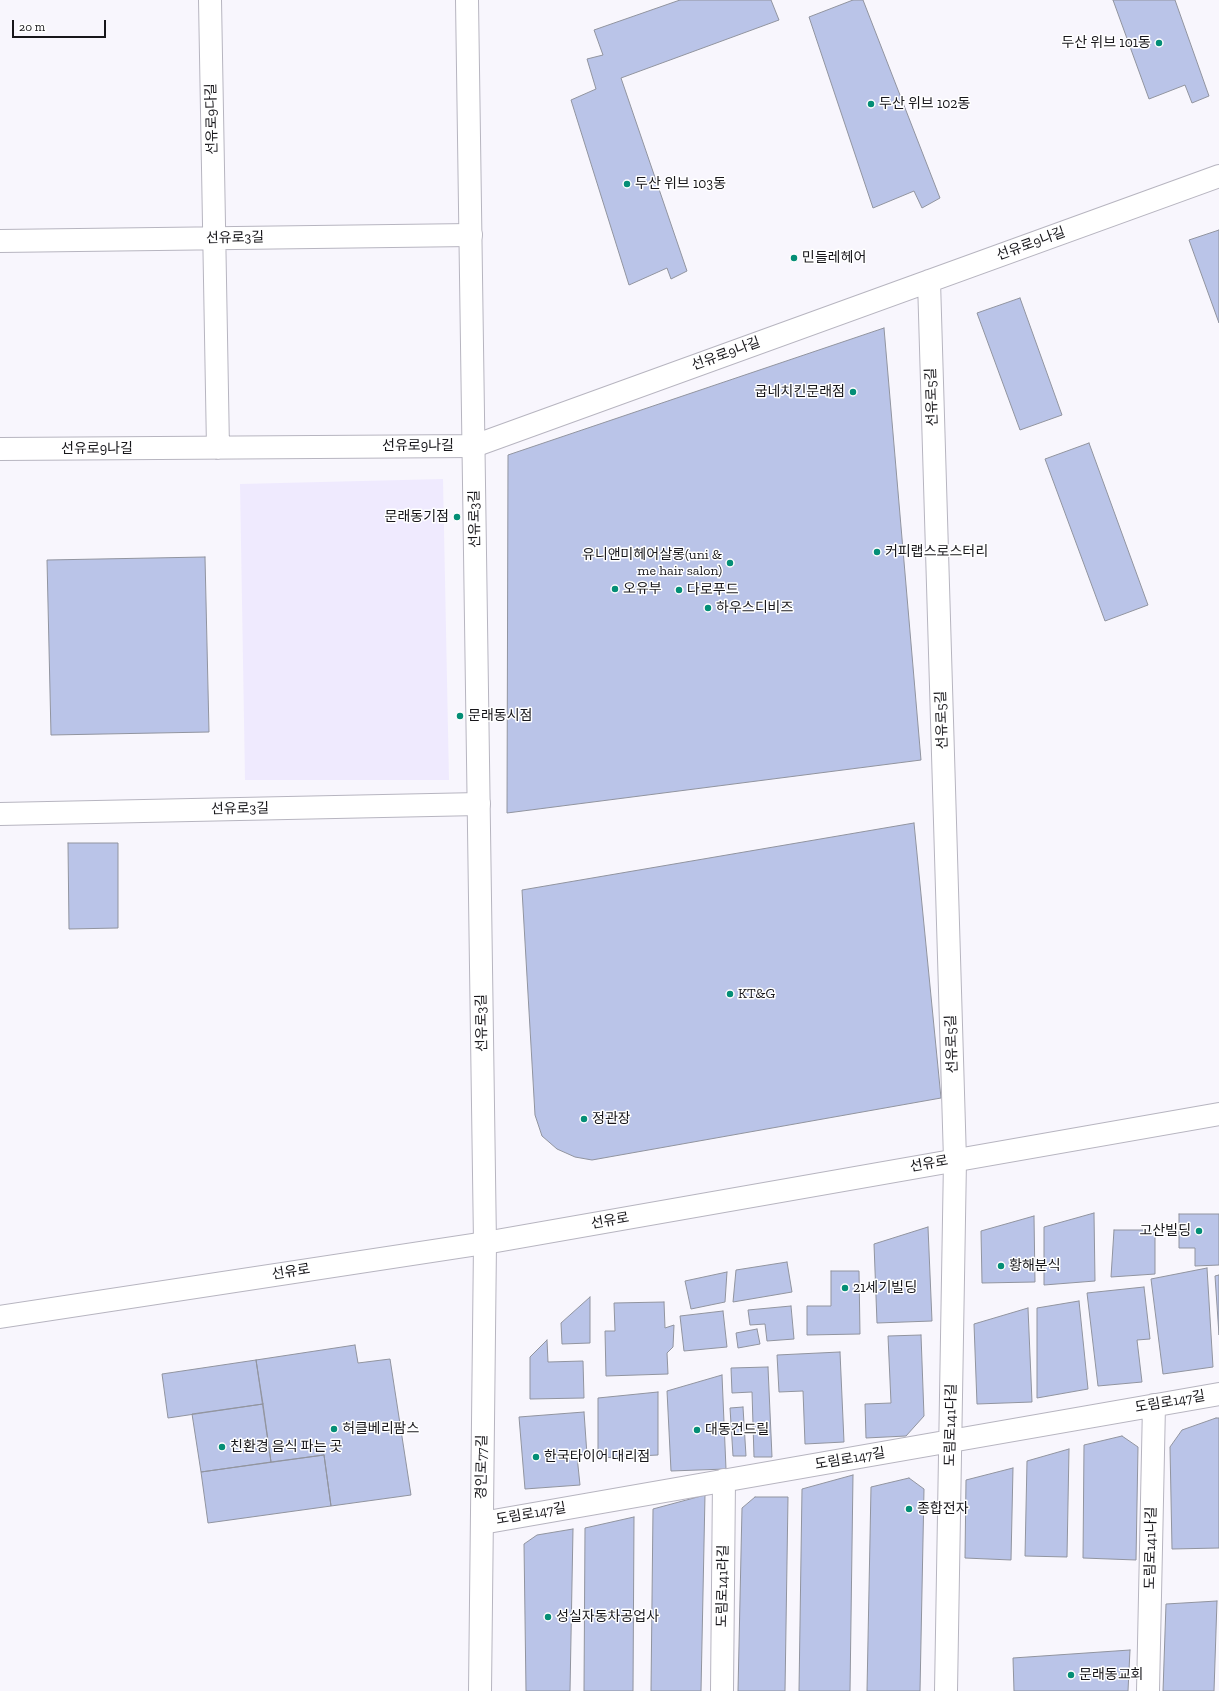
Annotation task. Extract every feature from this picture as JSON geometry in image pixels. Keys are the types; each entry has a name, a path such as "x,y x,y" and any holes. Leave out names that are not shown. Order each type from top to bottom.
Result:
{"street":[{"name":"선유로9다길","path":"210,0 214,239"},
{"name":"선유로3길","path":"467,0 485,1242"},
{"name":"선유로9나길","path":"0,450 474,446 1219,176"},
{"name":"선유로3길","path":"0,240 214,239 471,235"},
{"path":"214,239 218,448"},
{"name":"선유로5길","path":"929,281 955,1160"},
{"name":"선유로3길","path":"0,814 479,804"},
{"name":"선유로","path":"0,1317 485,1242 1219,1114"},
{"name":"도림로141다길","path":"946,1691 955,1160"},
{"name":"경인로77길","path":"480,1691 485,1242"},
{"name":"도림로147길","path":"482,1522 950,1442 1219,1394"},
{"name":"도림로141나길","path":"1148,1691 1154,1405"},
{"name":"도림로141라길","path":"722,1691 724,1480"}],"shaded area":[{"path":"443,479 449,780 245,780 240,484"}],"building":[{"name":"두산 위브 103동","path":"680,0 771,0 779,20 621,78 687,271 671,279 667,268 629,285 571,100 596,89 587,59 603,55 594,30"},
{"name":"두산 위브 102동","path":"853,0 863,0 940,198 922,208 914,191 873,208 809,17"},
{"name":"두산 위브 101동","path":"1113,0 1175,0 1209,96 1192,103 1185,85 1149,99"},
{"path":"1219,230 1219,323 1189,240"},
{"path":"1020,298 1062,415 1020,430 977,313"},
{"name":"하우스디비즈","path":"884,328 921,760 507,813 508,455"},
{"path":"1089,443 1148,605 1105,621 1045,459"},
{"path":"205,557 209,732 51,735 47,560"},
{"name":"KT&G","path":"914,823 941,1098 592,1160 575,1157 557,1149 542,1136 535,1115 522,890"},
{"path":"68,843 118,843 118,928 69,929"},
{"path":"1094,1213 1095,1281 1044,1285 1044,1227"},
{"name":"고산빌딩","path":"1179,1214 1219,1214 1219,1265 1195,1266 1195,1248 1179,1248"},
{"path":"1034,1216 1035,1282 982,1283 981,1231"},
{"path":"928,1227 932,1321 877,1323 874,1244"},
{"path":"1114,1230 1155,1230 1155,1274 1111,1277"},
{"path":"787,1262 792,1292 733,1302 736,1270"},
{"path":"1207,1268 1213,1367 1163,1374 1151,1279"},
{"name":"21세기빌딩","path":"831,1271 859,1271 860,1334 807,1335 807,1306 831,1306"},
{"path":"727,1272 725,1302 691,1309 685,1281"},
{"path":"1219,1275 1219,1335 1215,1276"},
{"path":"1144,1287 1150,1339 1137,1340 1142,1382 1098,1386 1087,1293"},
{"path":"590,1297 590,1343 562,1344 561,1323"},
{"path":"1079,1301 1088,1389 1037,1398 1037,1308"},
{"path":"664,1302 665,1328 674,1325 673,1347 667,1353 668,1374 606,1376 605,1331 615,1331 614,1303"},
{"path":"791,1306 794,1339 767,1341 765,1324 750,1325 748,1310"},
{"path":"1028,1308 1032,1402 977,1404 974,1324"},
{"path":"723,1311 727,1347 684,1351 680,1316"},
{"path":"757,1329 760,1344 738,1348 736,1333"},
{"path":"921,1335 924,1416 906,1436 866,1438 865,1404 891,1403 888,1336"},
{"path":"547,1340 548,1362 583,1361 584,1398 530,1399 530,1357"},
{"name":"허클베리팜스","path":"355,1345 358,1363 390,1359 411,1495 331,1506 324,1455 271,1462 256,1360"},
{"path":"840,1352 844,1442 805,1444 803,1391 779,1392 777,1355"},
{"path":"256,1360 263,1404 168,1418 162,1374"},
{"path":"768,1367 772,1457 754,1457 752,1392 732,1393 731,1368"},
{"name":"대동건드릴","path":"722,1375 726,1469 671,1471 667,1391"},
{"path":"658,1392 658,1455 598,1458 598,1398"},
{"path":"263,1404 271,1462 201,1472 192,1414"},
{"path":"743,1407 746,1456 733,1456 730,1408"},
{"path":"584,1412 587,1455 577,1456 580,1485 525,1489 519,1417"},
{"path":"1219,1418 1219,1548 1172,1549 1170,1447 1182,1430"},
{"path":"1122,1436 1138,1447 1136,1560 1083,1558 1084,1445"},
{"path":"1069,1449 1067,1557 1025,1556 1027,1461"},
{"path":"324,1455 331,1506 208,1523 201,1472"},
{"path":"1013,1468 1011,1560 965,1558 966,1480"},
{"path":"853,1475 850,1691 799,1691 802,1489"},
{"path":"909,1478 924,1489 920,1691 867,1691 871,1487"},
{"path":"705,1495 701,1691 651,1691 653,1509"},
{"path":"755,1497 788,1497 785,1691 738,1691 742,1508"},
{"path":"634,1517 633,1691 584,1691 585,1528"},
{"name":"성실자동차공업사","path":"573,1529 570,1691 526,1691 524,1544 537,1535"},
{"path":"1217,1601 1214,1691 1163,1691 1166,1604"},
{"name":"문래동교회","path":"1130,1650 1128,1691 1014,1691 1013,1658"}],"place":[{"name":"두산 위브 101동","path":"1159,43"},
{"name":"두산 위브 102동","path":"871,104"},
{"name":"두산 위브 103동","path":"627,184"},
{"name":"민들레헤어","path":"794,258"},
{"name":"굽네치킨문래점","path":"853,392"},
{"name":"문래동기점","path":"457,517"},
{"name":"커피랩스로스터리","path":"877,552"},
{"name":"유니앤미헤어살롱(uni & me hair salon)","path":"730,563"},
{"name":"오유부","path":"615,589"},
{"name":"다로푸드","path":"679,590"},
{"name":"하우스디비즈","path":"708,608"},
{"name":"문래동시점","path":"460,716"},
{"name":"KT&G","path":"730,994"},
{"name":"정관장","path":"584,1119"},
{"name":"고산빌딩","path":"1199,1231"},
{"name":"황해분식","path":"1001,1266"},
{"name":"21세기빌딩","path":"845,1288"},
{"name":"허클베리팜스","path":"334,1429"},
{"name":"대동건드릴","path":"697,1430"},
{"name":"친환경 음식 파는 곳","path":"222,1447"},
{"name":"한국타이어 대리점","path":"536,1457"},
{"name":"종합전자","path":"909,1509"},
{"name":"성실자동차공업사","path":"548,1617"},
{"name":"문래동교회","path":"1071,1675"}]}
